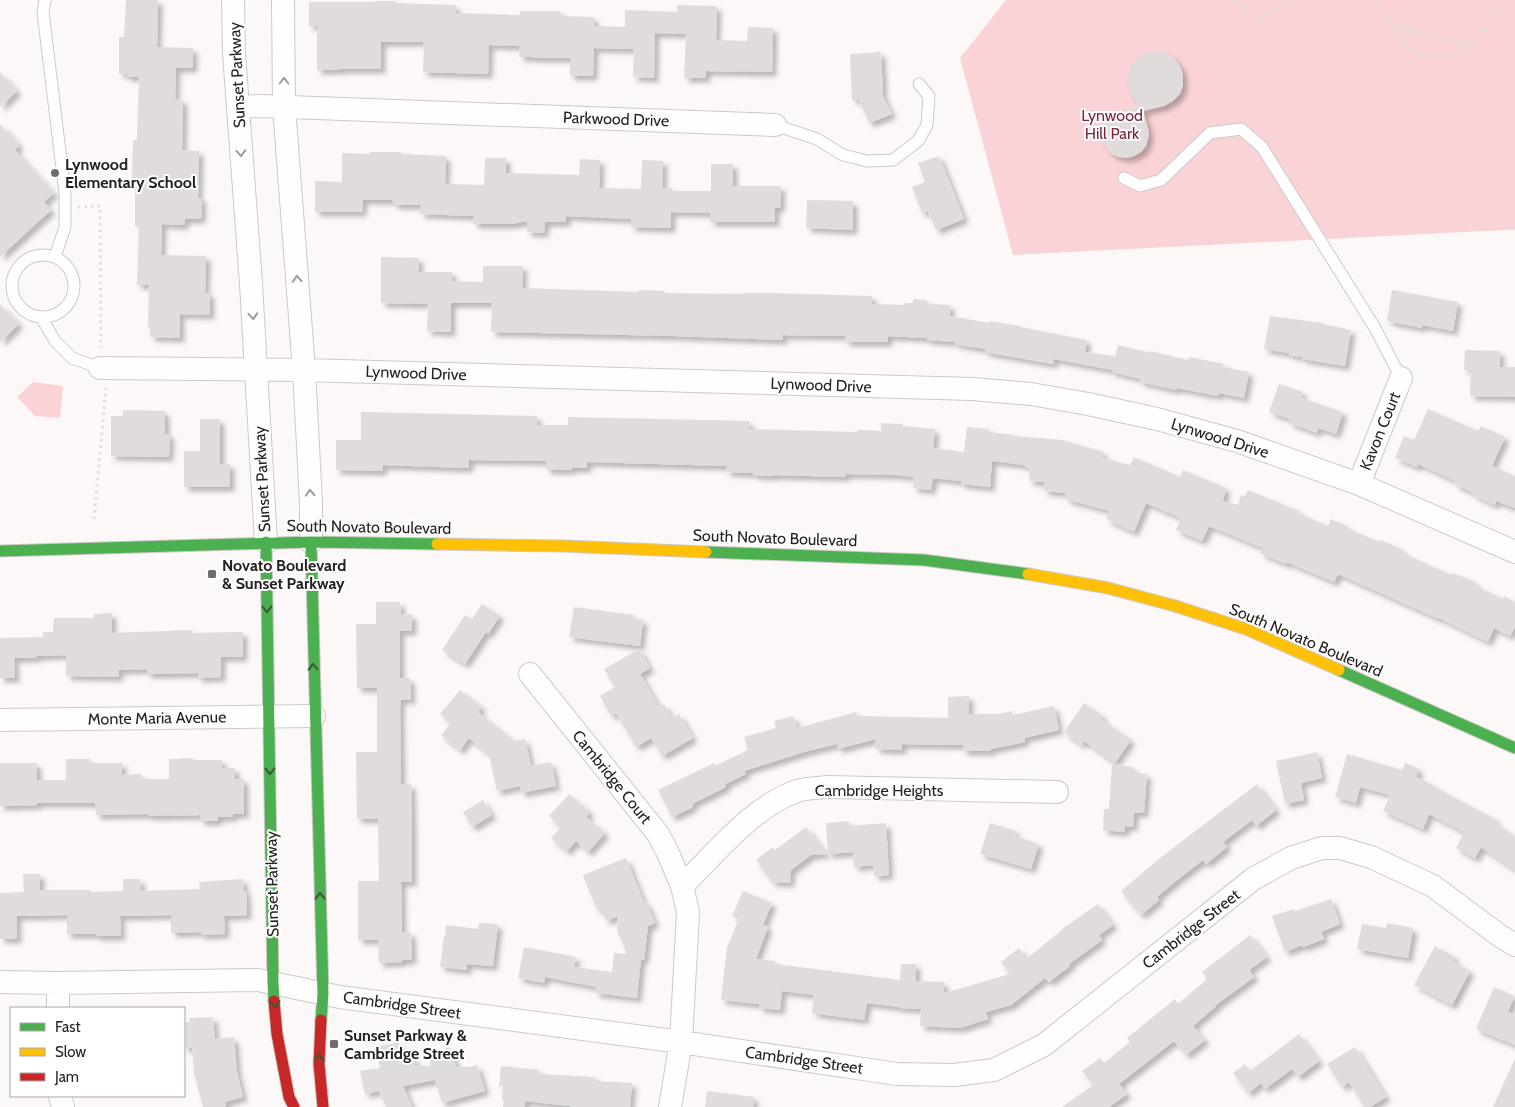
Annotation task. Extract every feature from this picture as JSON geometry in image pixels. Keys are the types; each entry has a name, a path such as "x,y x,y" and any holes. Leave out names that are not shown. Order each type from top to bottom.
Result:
{"main road":[{"name":"South Novato Boulevard","path":"0,551 266,542 563,546 924,560 1017,572 1108,588 1175,606 1246,629 1515,748"},
{"name":"Sunset Parkway","path":"266,542 273,983 277,1034 289,1097 294,1107"},
{"path":"311,542 314,716 323,994 319,1064 323,1107"}],"street":[{"name":"Sunset Parkway","path":"233,0 234,53 266,542"},
{"path":"283,0 284,107 304,370 311,503 311,542"},
{"name":"Parkwood Drive","path":"238,107 284,107 775,125"},
{"name":"Lynwood Drive","path":"103,368 304,370 972,389 1031,394 1157,419 1237,441 1359,484 1515,552"},
{"name":"Kavon Court","path":"1359,484 1401,378"},
{"name":"Cambridge Court","path":"530,674 658,834 682,886"},
{"name":"Monte Maria Avenue","path":"0,720 314,716"},
{"name":"Cambridge Heights","path":"682,886 743,826 766,807 798,791 828,787 1057,792"},
{"name":"Cambridge Street","path":"0,982 258,980 340,997 680,1042 897,1074 954,1075 994,1070 1044,1045 1254,879 1291,858 1322,848 1340,848 1371,857 1433,886 1515,945"},
{"path":"670,1107 680,1042 688,912 682,886"},
{"path":"58,983 58,1007"}],"lane":[{"path":"45,0 42,12 65,193 65,226 55,257"},
{"name":"Parkwood Drive","path":"775,125 817,139 843,155 867,162 893,160 918,142 927,124 929,96 919,84"},
{"path":"1124,178 1140,186 1161,180 1210,134 1241,129 1262,147 1375,328 1401,378"},
{"path":"44,254 63,261 73,278 74,288 67,306 51,316 41,317 30,315 21,309 15,300 12,290 12,279 16,269 24,261 33,256 44,254"},
{"path":"41,317 55,341 72,358 103,368"}],"path":[{"path":"1236,0 1256,20 1290,0"},
{"path":"1377,0 1393,26 1414,51 1432,56 1449,57 1462,52 1478,38 1491,24 1506,0"},
{"path":"1393,26 1468,46"},
{"path":"65,207 100,206 103,368 94,519"}],"green space":[{"name":"Lynwood Hill Park","path":"1006,0 1515,0 1515,230 1013,255 960,58"},
{"path":"33,382 63,386 60,418 35,416 17,397"}],"building":[{"path":"126,0 158,0 157,47 193,48 193,68 176,68 175,99 183,100 182,150 199,151 198,198 202,198 201,219 185,219 184,225 162,224 161,255 206,256 205,293 210,293 210,315 180,314 180,338 150,337 150,327 148,327 149,285 137,285 139,226 135,226 135,181 132,181 133,140 137,140 139,77 127,77 127,74 119,74 119,37 124,37"},
{"path":"375,1 456,5 456,13 520,15 520,11 560,11 560,16 594,17 594,26 625,27 625,10 677,12 677,5 717,6 716,40 747,41 748,27 773,28 772,72 706,71 706,78 684,78 686,34 655,33 654,78 633,77 634,49 594,48 593,76 570,76 570,58 519,57 520,46 489,45 488,74 423,72 424,42 381,42 381,69 317,70 317,26 309,26 309,2"},
{"path":"1156,51 1166,53 1174,58 1180,66 1183,75 1183,85 1180,94 1164,106 1143,111 1149,132 1146,146 1134,156 1127,158 1119,157 1112,154 1103,142 1104,126 1114,115 1138,105 1129,90 1128,73 1131,65 1138,57"},
{"path":"881,52 883,96 892,114 869,123 859,100 852,100 850,54"},
{"path":"0,72 17,91 0,107"},
{"path":"0,124 19,145 15,150 54,193 44,202 51,210 0,257"},
{"path":"370,152 401,152 401,154 446,156 445,184 484,185 485,158 506,158 506,173 579,175 580,159 600,160 599,188 641,189 642,160 663,161 662,188 672,188 672,191 711,191 711,164 733,164 733,186 781,186 780,208 775,208 775,222 710,222 710,213 671,212 671,228 631,227 631,219 566,216 566,222 545,222 544,233 527,232 527,221 511,224 473,224 474,216 420,214 421,205 395,205 392,200 363,200 362,212 315,212 315,181 342,182 342,153 370,154"},
{"path":"939,156 964,219 936,230 928,211 922,213 912,187 925,182 918,163"},
{"path":"807,200 853,201 853,230 806,228"},
{"path":"381,257 419,258 418,272 452,272 452,281 483,282 483,266 523,266 522,288 639,292 639,290 664,291 664,293 769,293 872,296 872,304 905,305 905,303 913,303 913,299 927,300 927,304 950,305 950,316 1020,326 1087,340 1085,352 1115,356 1118,345 1188,360 1189,357 1224,364 1223,367 1249,372 1244,398 1219,393 1218,396 1177,388 1176,390 1140,382 1141,379 1112,372 1112,370 1054,359 1053,364 985,352 985,349 955,344 956,342 927,340 927,338 888,336 888,342 845,342 846,336 783,335 783,340 491,332 492,303 451,303 451,332 427,331 428,304 381,303"},
{"path":"1392,290 1458,302 1453,331 1422,325 1422,328 1387,321"},
{"path":"0,304 19,324 0,342"},
{"path":"1270,316 1323,323 1351,330 1345,366 1302,359 1302,357 1289,355 1289,353 1264,349"},
{"path":"1465,350 1500,351 1500,367 1515,367 1515,397 1470,396 1471,371 1464,370"},
{"path":"1279,384 1303,392 1301,398 1343,412 1336,434 1318,428 1317,433 1289,423 1290,419 1269,412"},
{"path":"1428,409 1478,431 1481,426 1505,437 1492,466 1515,476 1515,508 1496,501 1495,505 1454,484 1456,481 1418,464 1417,467 1395,458 1404,436 1414,440"},
{"path":"123,410 165,411 165,434 170,434 169,457 111,456 111,416 123,416"},
{"path":"361,412 537,416 537,425 568,425 568,417 749,421 749,429 857,432 857,430 881,431 881,423 902,424 902,426 935,429 933,448 964,452 967,427 989,429 989,432 1014,436 1062,440 1104,452 1102,458 1130,465 1134,457 1180,477 1183,470 1226,488 1223,501 1238,505 1241,495 1245,496 1248,490 1299,511 1298,513 1328,526 1331,519 1349,527 1348,529 1403,550 1401,552 1452,575 1453,573 1475,582 1474,585 1503,599 1504,596 1515,602 1515,627 1510,636 1494,628 1488,642 1439,618 1338,574 1334,582 1287,562 1286,564 1260,553 1263,548 1209,526 1202,541 1176,530 1181,518 1146,503 1134,532 1106,519 1110,511 1065,499 1066,493 1044,491 1044,482 1029,481 1030,468 1025,467 1025,465 992,461 990,487 961,484 961,481 933,478 931,490 913,488 914,477 897,475 846,474 845,477 753,475 753,473 726,472 727,466 587,462 587,468 546,470 546,461 469,460 469,468 383,465 382,471 336,470 336,440 361,440"},
{"path":"200,419 220,419 220,464 230,464 230,487 184,487 184,451 200,451"},
{"path":"376,602 400,602 401,615 412,614 412,631 400,631 400,678 410,678 411,700 401,699 400,710 401,785 411,784 412,832 412,882 401,882 402,933 411,932 412,960 379,963 378,940 358,940 358,881 379,881 378,819 357,819 356,752 377,752 377,688 357,688 356,624 376,624"},
{"path":"482,604 500,616 488,634 486,632 465,664 442,650 465,615 472,619"},
{"path":"574,607 634,615 633,618 643,620 640,646 569,637"},
{"path":"112,613 112,633 192,630 192,633 243,632 243,657 221,657 221,677 198,678 198,673 147,674 147,669 118,670 119,677 66,676 66,655 36,656 37,658 14,658 15,678 0,678 0,638 43,637 43,632 53,632 54,618 94,618 94,614"},
{"path":"639,649 650,668 640,674 659,707 664,704 672,718 679,714 693,738 662,756 651,738 636,747 616,713 611,716 600,696 615,687 604,669"},
{"path":"460,690 482,707 478,712 514,741 525,739 531,766 551,762 556,786 521,793 520,786 497,791 489,754 469,738 460,750 441,735 451,723 440,714"},
{"path":"969,696 969,714 999,714 1012,711 1013,715 1054,706 1059,730 1024,738 1025,742 991,749 991,751 963,751 963,745 902,744 902,750 875,749 876,739 838,749 837,744 804,752 744,771 746,774 725,784 726,787 692,804 693,807 672,817 658,790 714,763 715,766 748,750 744,737 776,728 774,721 793,716 797,728 856,712 858,716 948,718 948,697"},
{"path":"1084,703 1103,716 1101,719 1131,740 1115,763 1084,741 1082,745 1064,732"},
{"path":"1317,752 1322,778 1301,783 1304,800 1285,804 1276,761"},
{"path":"1347,754 1402,770 1405,763 1419,769 1416,777 1495,819 1494,822 1515,837 1515,870 1481,847 1475,858 1456,848 1464,832 1429,814 1423,829 1383,811 1390,795 1360,787 1356,803 1335,797"},
{"path":"193,758 193,760 222,760 222,768 235,768 235,779 244,779 244,814 233,814 233,817 218,817 218,821 200,821 200,815 96,815 95,803 37,803 37,805 0,806 0,763 37,763 37,780 66,780 66,759 90,759 90,763 122,763 122,775 141,774 141,779 169,779 169,759"},
{"path":"1112,765 1133,767 1133,772 1147,774 1144,813 1134,813 1133,827 1125,826 1125,832 1103,830 1104,809 1109,809"},
{"path":"1257,784 1276,810 1256,826 1252,820 1223,842 1227,847 1206,864 1203,860 1177,880 1157,897 1159,900 1141,915 1121,891 1160,858"},
{"path":"569,794 590,812 586,817 605,833 588,852 576,841 567,851 551,838 561,827 549,816"},
{"path":"483,800 492,815 472,827 463,812"},
{"path":"849,821 849,826 886,823 889,875 874,876 873,865 854,867 853,852 828,854 826,823"},
{"path":"990,823 1016,831 1015,836 1039,844 1031,869 980,854"},
{"path":"806,827 826,854 811,855 791,870 790,883 772,882 756,860 773,847 775,850"},
{"path":"626,858 644,903 646,902 655,923 648,926 644,960 641,959 637,998 595,993 596,987 545,977 544,983 518,978 524,947 576,957 574,967 612,972 614,953 627,954 617,930 618,916 606,921 601,908 597,910 583,875"},
{"path":"23,874 40,874 40,890 90,890 90,892 123,891 123,879 140,879 141,891 200,889 199,882 243,879 244,891 246,891 247,915 224,916 225,934 201,935 201,932 171,933 171,915 120,916 121,936 67,934 67,915 17,916 17,939 0,939 0,893 24,892"},
{"path":"743,891 772,903 763,925 768,927 756,959 775,961 775,964 900,980 901,964 916,964 916,981 944,982 944,993 1010,974 1001,962 1019,948 1026,959 1062,929 1098,904 1113,925 1099,935 1102,940 1069,964 1070,966 1049,982 1045,978 1011,1005 986,1012 988,1019 960,1028 920,1026 921,1009 867,1003 864,1020 812,1013 814,995 782,991 780,1010 759,1008 759,1004 721,1000 727,947 739,919 732,916"},
{"path":"1331,899 1340,924 1321,932 1324,939 1285,952 1272,916 1294,909 1295,911"},
{"path":"479,923 498,924 493,966 467,964 467,970 440,967 446,925 478,929"},
{"path":"1387,923 1413,928 1408,958 1357,949 1362,924 1386,928"},
{"path":"1250,935 1267,957 1249,970 1254,977 1216,1005 1193,1026 1205,1040 1186,1055 1174,1041 1119,1084 1127,1094 1109,1107 1062,1107 1093,1085 1082,1071 1100,1058 1104,1063 1130,1042 1127,1038 1175,999 1178,1004 1207,979 1202,972"},
{"path":"1435,946 1455,957 1453,961 1470,971 1452,1005 1414,985"},
{"path":"1494,987 1514,996 1508,1012 1515,1015 1515,1045 1476,1029"},
{"path":"213,1017 215,1039 234,1037 237,1072 243,1097 225,1102 226,1107 203,1107 194,1073 192,1048 185,1048 185,1022 190,1022 189,1018"},
{"path":"1299,1034 1319,1061 1298,1077 1292,1069 1265,1089 1261,1083 1248,1093 1233,1073 1245,1064 1250,1071"},
{"path":"399,1042 402,1059 414,1057 415,1065 430,1066 431,1053 450,1047 456,1067 477,1065 485,1091 442,1103 435,1080 403,1086 412,1107 386,1107 379,1091 365,1094 360,1071 380,1068 376,1047"},
{"path":"1355,1047 1386,1097 1370,1107 1364,1107 1349,1082 1342,1087 1327,1064"},
{"path":"1515,1058 1515,1107 1493,1107"},
{"path":"501,1066 539,1070 538,1074 595,1077 595,1081 632,1083 630,1107 570,1107 525,1101 525,1107 503,1107 503,1085 499,1087"},
{"path":"707,1091 754,1097 753,1107 705,1107"}],"traffic: fast":[{"path":"266,542 274,1001"},
{"path":"311,542 323,994 321,1020"},
{"path":"0,551 311,542 437,544"},
{"path":"706,552 924,560 1028,574"},
{"path":"1339,670 1515,748"}],"traffic: slow":[{"path":"437,544 563,546 706,552"},
{"path":"1028,574 1108,588 1175,606 1246,629 1339,670"}],"traffic: jam":[{"path":"274,1001 277,1034 289,1097 294,1107"},
{"path":"321,1020 319,1064 323,1107"}],"place":[{"name":"Lynwood Elementary School","path":"55,173"},
{"name":"Novato Boulevard & Sunset Parkway","path":"212,574"},
{"name":"Sunset Parkway & Cambridge Street","path":"334,1044"}]}
